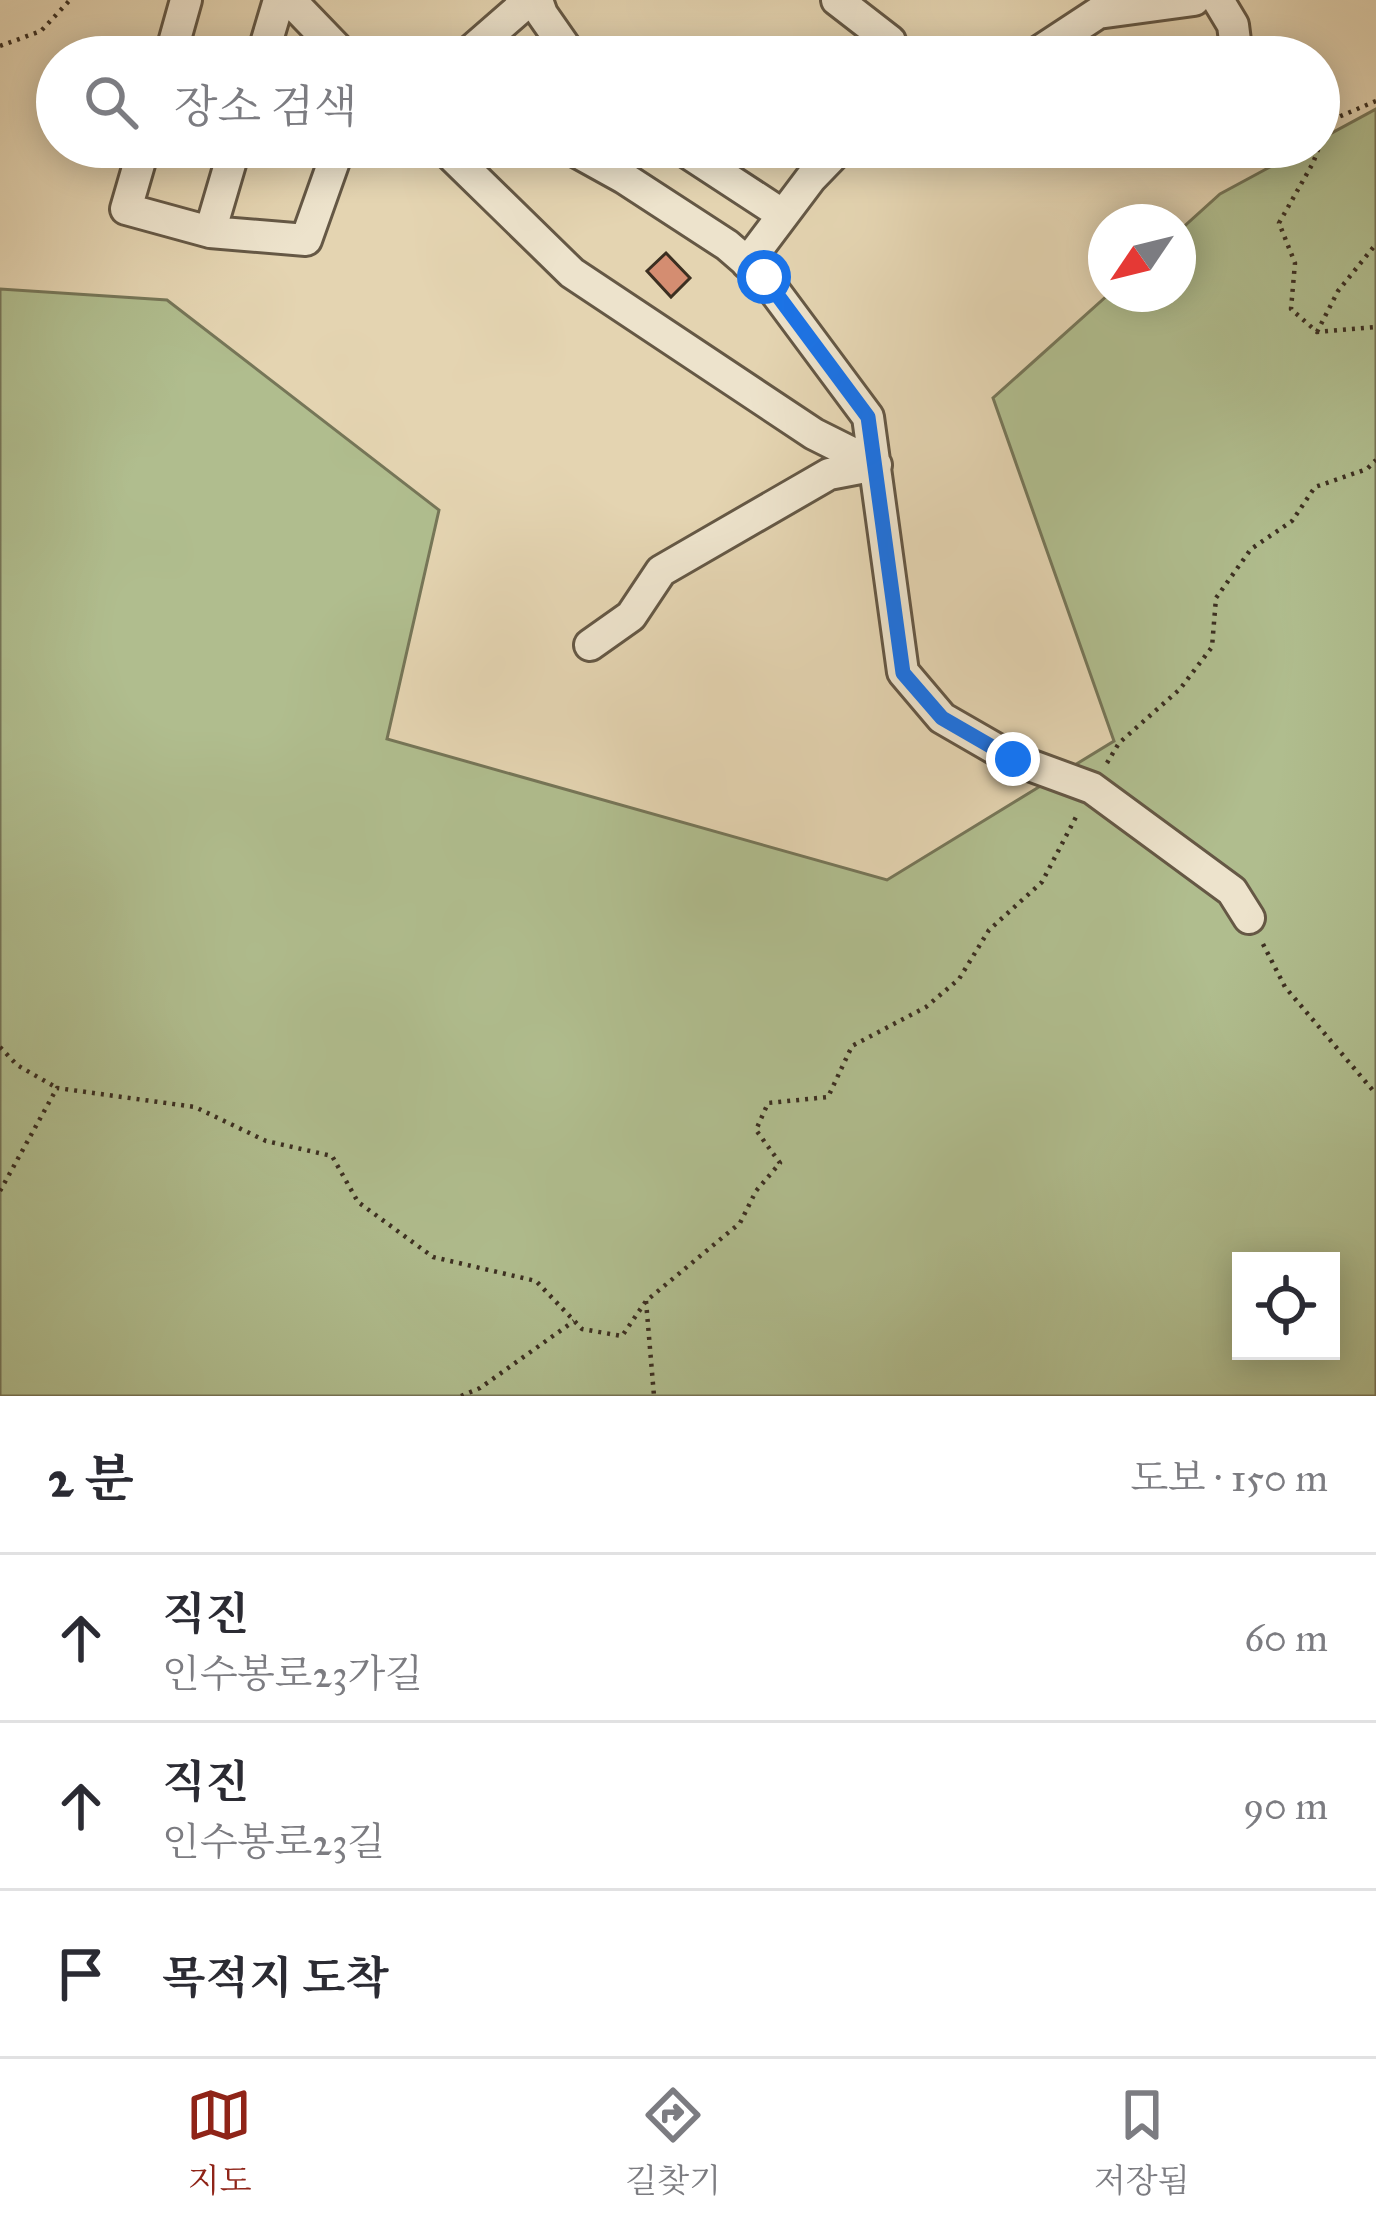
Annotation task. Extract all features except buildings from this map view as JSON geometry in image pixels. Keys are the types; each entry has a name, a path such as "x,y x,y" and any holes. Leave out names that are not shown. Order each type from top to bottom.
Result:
{"street":[{"path":"176,36 186,0"},
{"path":"268,36 279,0"},
{"path":"290,0 325,36"},
{"path":"490,36 523,0"},
{"path":"537,0 557,36"},
{"path":"837,0 884,36"},
{"path":"1062,36 1110,5 1194,0"},
{"path":"1218,0 1235,36"},
{"path":"138,168 126,209 210,232 306,240 332,168"},
{"path":"210,232 229,168"},
{"path":"464,168 572,273 814,434 876,465"},
{"path":"606,168 764,277 868,417 903,673 942,718 1013,759 1092,788 1232,890 1249,918"},
{"path":"712,168 783,215"},
{"path":"747,262 823,168"},
{"path":"590,645 631,616 661,571 829,474 876,465"}],"path":[{"path":"0,46 41,31 70,0"},
{"path":"1340,116 1376,100"},
{"path":"1310,168 1279,223 1295,262 1291,308 1317,332 1376,327"},
{"path":"1317,332 1338,291 1376,244"},
{"path":"0,1047 17,1065 58,1088 195,1107 266,1141 332,1156 358,1202 433,1257 536,1281 582,1329 622,1336 646,1301 740,1223 756,1191 780,1163 756,1130 768,1103 828,1097 852,1046 926,1007 959,980 989,930 1042,882 1119,743 1180,689 1212,647 1216,598 1251,549 1292,521 1315,487 1366,469 1376,460"},
{"path":"1249,918 1285,986 1318,1031 1376,1094"},
{"path":"0,1191 58,1088"},
{"path":"646,1301 654,1396"},
{"path":"461,1396 480,1388 574,1321"}],"green space":[{"path":"1376,109 1376,1396 0,1396 0,289 167,300 439,510 387,739 887,880 1114,741 993,398 1089,312 1196,312 1196,216 1220,194 1268,168 1340,168 1340,129"}],"route":[{"path":"764,277 868,417 903,673 942,718 1013,759"}]}
